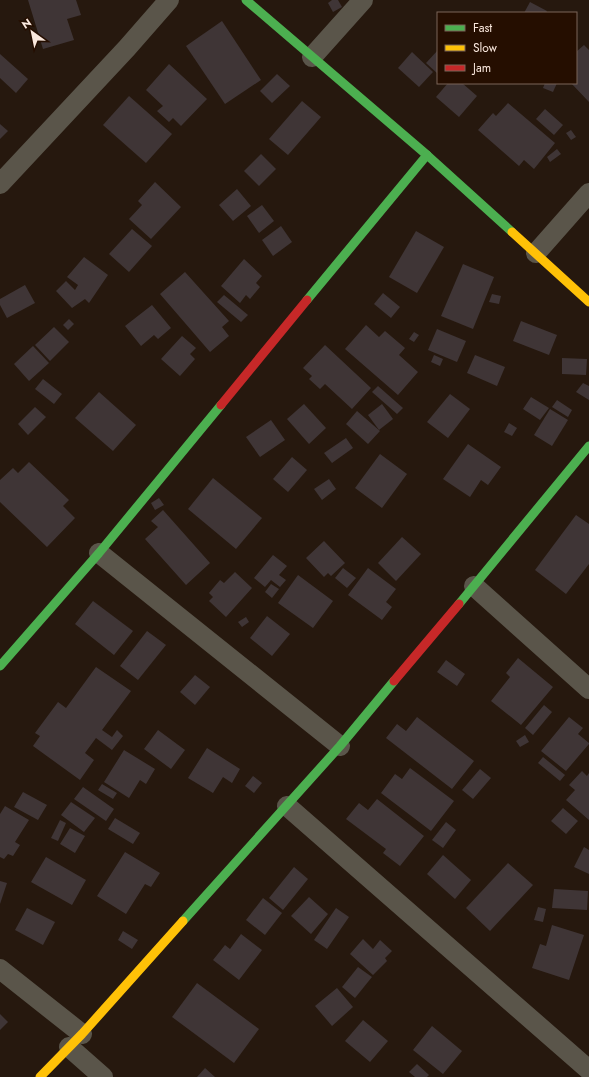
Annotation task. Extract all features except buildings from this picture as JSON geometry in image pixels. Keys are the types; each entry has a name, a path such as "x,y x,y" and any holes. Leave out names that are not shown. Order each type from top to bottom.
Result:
{"street":[{"path":"0,184 127,48 169,0"},
{"path":"246,0 427,155 589,302"},
{"path":"312,58 363,0"},
{"path":"0,666 98,553 427,155"},
{"path":"536,253 589,193"},
{"path":"40,1077 76,1041 340,746 589,446"},
{"path":"98,553 340,746"},
{"path":"474,586 589,689"},
{"path":"287,806 589,1070"},
{"path":"0,969 76,1041 103,1077"}],"traffic: fast":[{"path":"246,0 427,155 512,232"},
{"path":"307,300 427,155"},
{"path":"0,666 99,553 221,405"},
{"path":"459,604 589,446"},
{"path":"183,921 340,746 394,681"}],"traffic: slow":[{"path":"512,232 589,302"},
{"path":"40,1077 82,1034 183,921"}],"traffic: jam":[{"path":"221,405 307,300"},
{"path":"394,681 459,604"}]}
